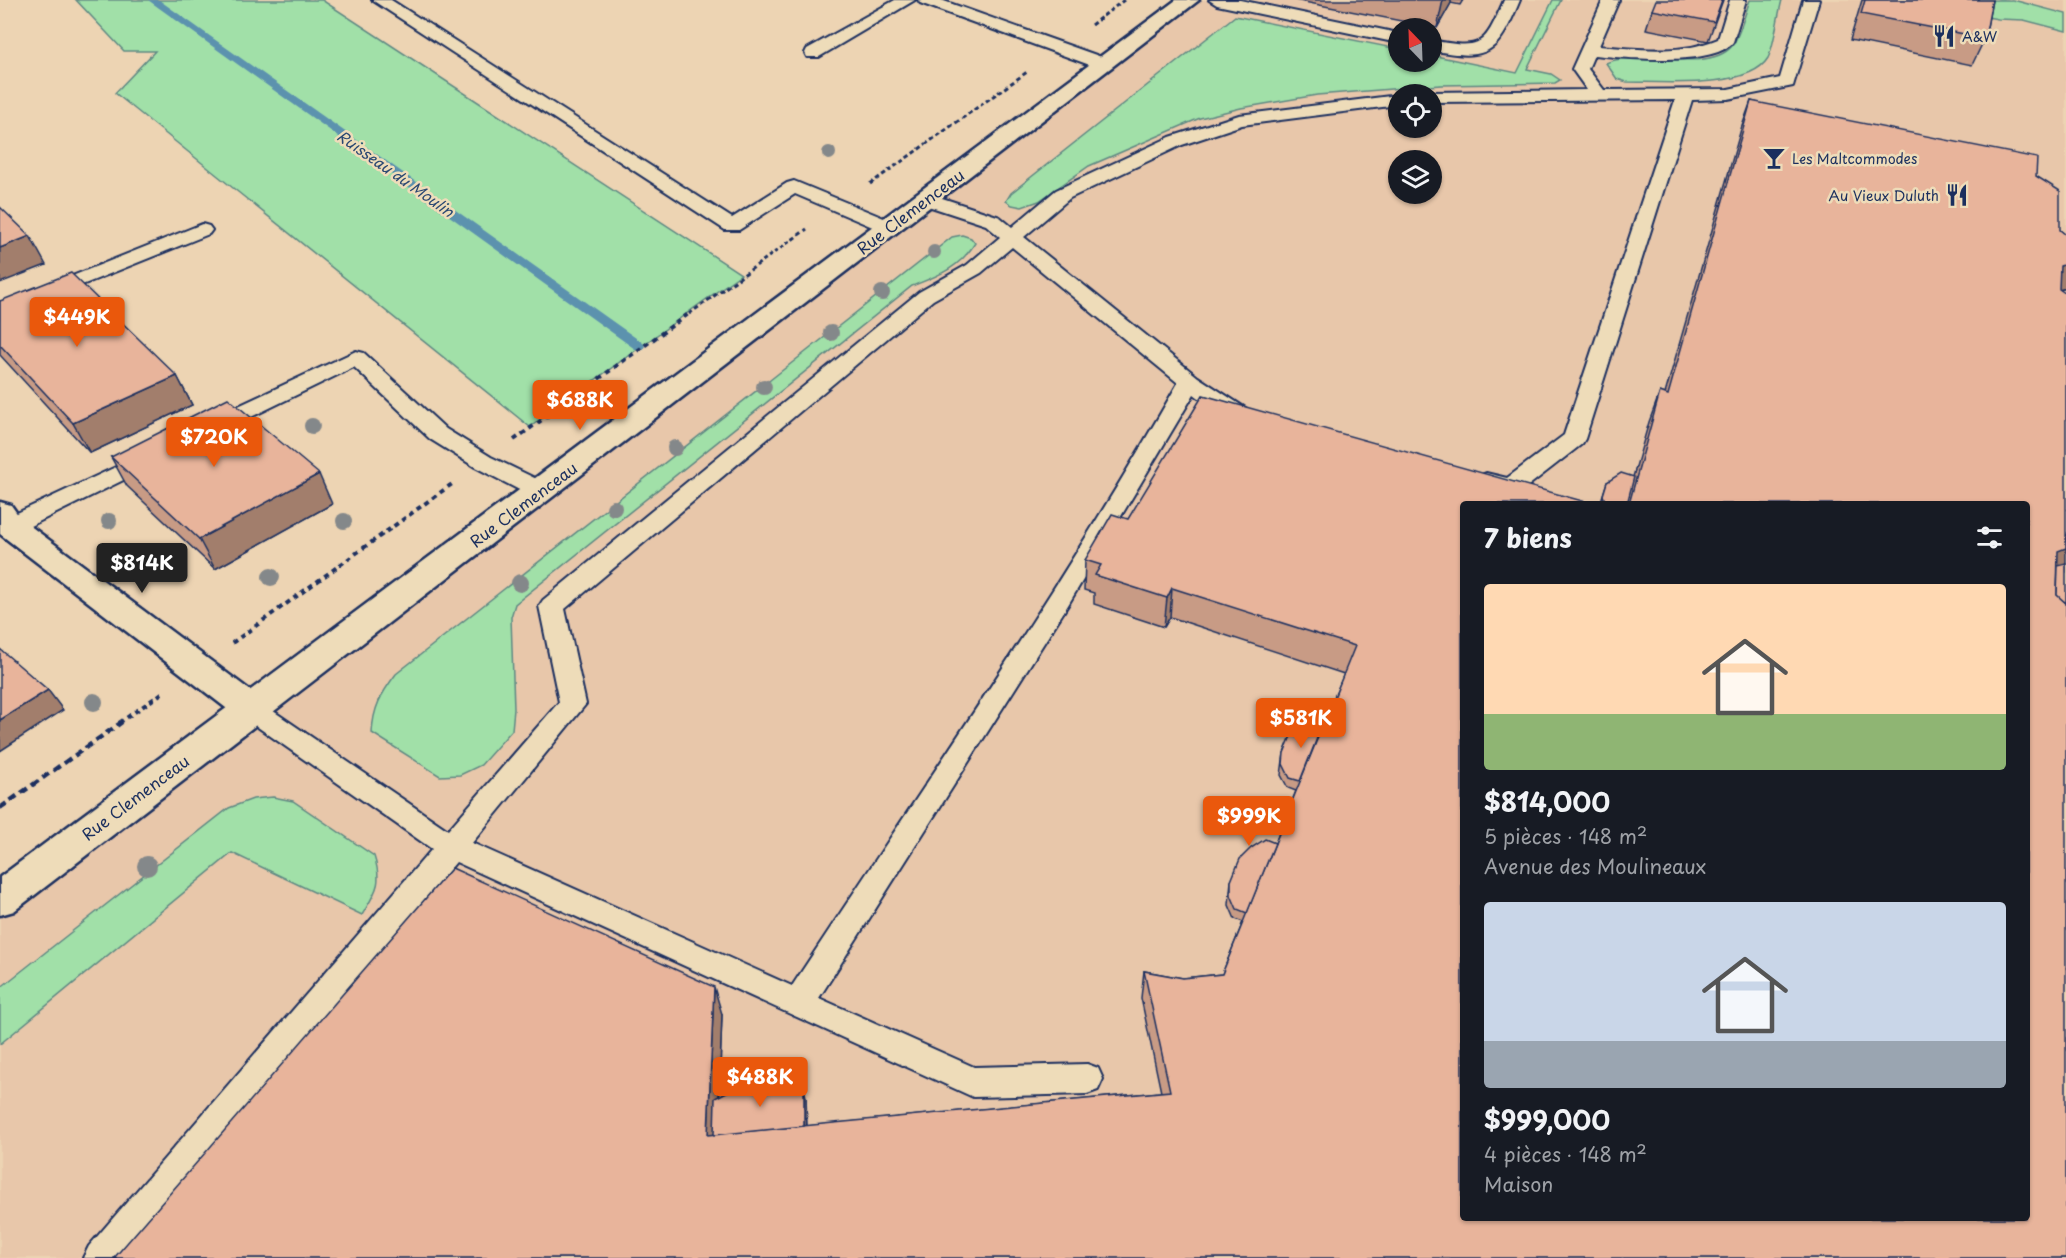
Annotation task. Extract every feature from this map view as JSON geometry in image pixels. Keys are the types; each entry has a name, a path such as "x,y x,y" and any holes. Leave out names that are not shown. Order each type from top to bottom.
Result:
{"street":[{"name":"Rue Clemenceau","path":"0,899 1189,0"},
{"path":"5,519 251,709"}],"lane":[{"path":"380,0 732,226 794,187 889,227"},
{"path":"813,53 907,0"},
{"path":"926,0 1104,64"},
{"path":"1217,0 1388,36"},
{"path":"1442,47 1458,50 1480,46 1497,36 1512,0"},
{"path":"1599,95 1580,69 1611,0"},
{"path":"1588,50 1626,54 1697,53 1716,48 1725,42 1738,0"},
{"path":"1442,97 1728,94 1787,82 1811,0"},
{"path":"1468,476 1511,487 1574,439 1685,95"},
{"path":"101,1258 573,704 552,606 926,296 974,269 1063,194 1176,141 1239,120 1388,101"},
{"path":"926,199 993,221 1190,382 1238,416 1260,421"},
{"path":"0,312 201,230"},
{"path":"188,439 356,358 438,434 483,462 541,491"},
{"path":"798,1003 1065,589 1156,442 1190,382"},
{"path":"5,519 167,449"},
{"path":"251,709 451,847 973,1082 1087,1078"}],"path":[{"path":"0,808 1059,49 1124,0"}],"shaded area":[{"path":"1189,0 2066,0 2066,1258 0,1258 0,899"}],"green space":[{"path":"76,0 322,0 741,274 530,427 115,93 155,51 124,51"},
{"path":"1553,0 1561,0 1527,69 1551,74 1560,80 1555,83 1388,84 1388,89 1317,95 1241,108 1200,118 1089,166 1039,201 1022,207 1006,201 1011,193 1235,16 1388,47 1388,72 1442,72 1442,57 1517,73"},
{"path":"1750,0 1782,0 1768,58 1758,68 1743,75 1703,82 1627,82 1617,79 1606,63 1637,58 1693,60 1724,53 1734,43"},
{"path":"1919,0 2013,0 2066,14 2066,31 2024,20 1998,19 1970,14"},
{"path":"962,235 971,238 975,243 955,265 939,275 912,286 515,604 511,617 514,709 512,730 481,765 460,775 440,776 372,733 379,702 396,674 952,237"},
{"path":"273,797 293,801 374,856 378,874 377,887 362,915 232,853 0,1044 0,988 229,808 253,799"}],"building":[{"path":"1656,0 1722,0 1714,22 1652,10"},
{"path":"1865,0 1992,0 1985,38 1861,14"},
{"path":"1751,101 2037,158 2036,176 2060,191 2060,230 2066,235 2066,264 2060,266 2059,289 2066,294 2066,548 2058,551 2057,595 2066,603 2066,1258 114,1258 452,868 714,987 708,1135 1170,1091 1144,971 1183,978 1222,974 1355,646 1172,588 1167,598 1095,575 1101,565 1085,560 1112,514 1128,519 1203,395 1582,501 1460,501 1460,1221 2030,1221 2030,501 1630,501 1660,392 1668,395"},
{"path":"0,207 30,236 0,248"},
{"path":"71,273 177,376 73,423 0,345 0,301"},
{"path":"228,398 319,474 199,539 111,457"},
{"path":"1621,473 1634,477 1628,501 1605,501 1603,495 1607,482"},
{"path":"2066,564 2066,603 2057,595 2058,566"},
{"path":"0,649 48,690 0,720"},
{"path":"1313,720 1323,723 1300,781 1290,778 1283,764 1284,753 1291,736"},
{"path":"1265,839 1275,843 1247,913 1237,909 1231,895 1231,881 1240,859"},
{"path":"775,1079 804,1088 804,1126 714,1135 715,1098 744,1083"}],"waterway":[{"name":"Ruisseau du Moulin","path":"153,0 639,346"}],"place":[{"name":"A&W","path":"1944,36"},
{"name":"Les Maltcommodes","path":"1774,158"},
{"name":"Au Vieux Duluth","path":"1957,195"}]}
